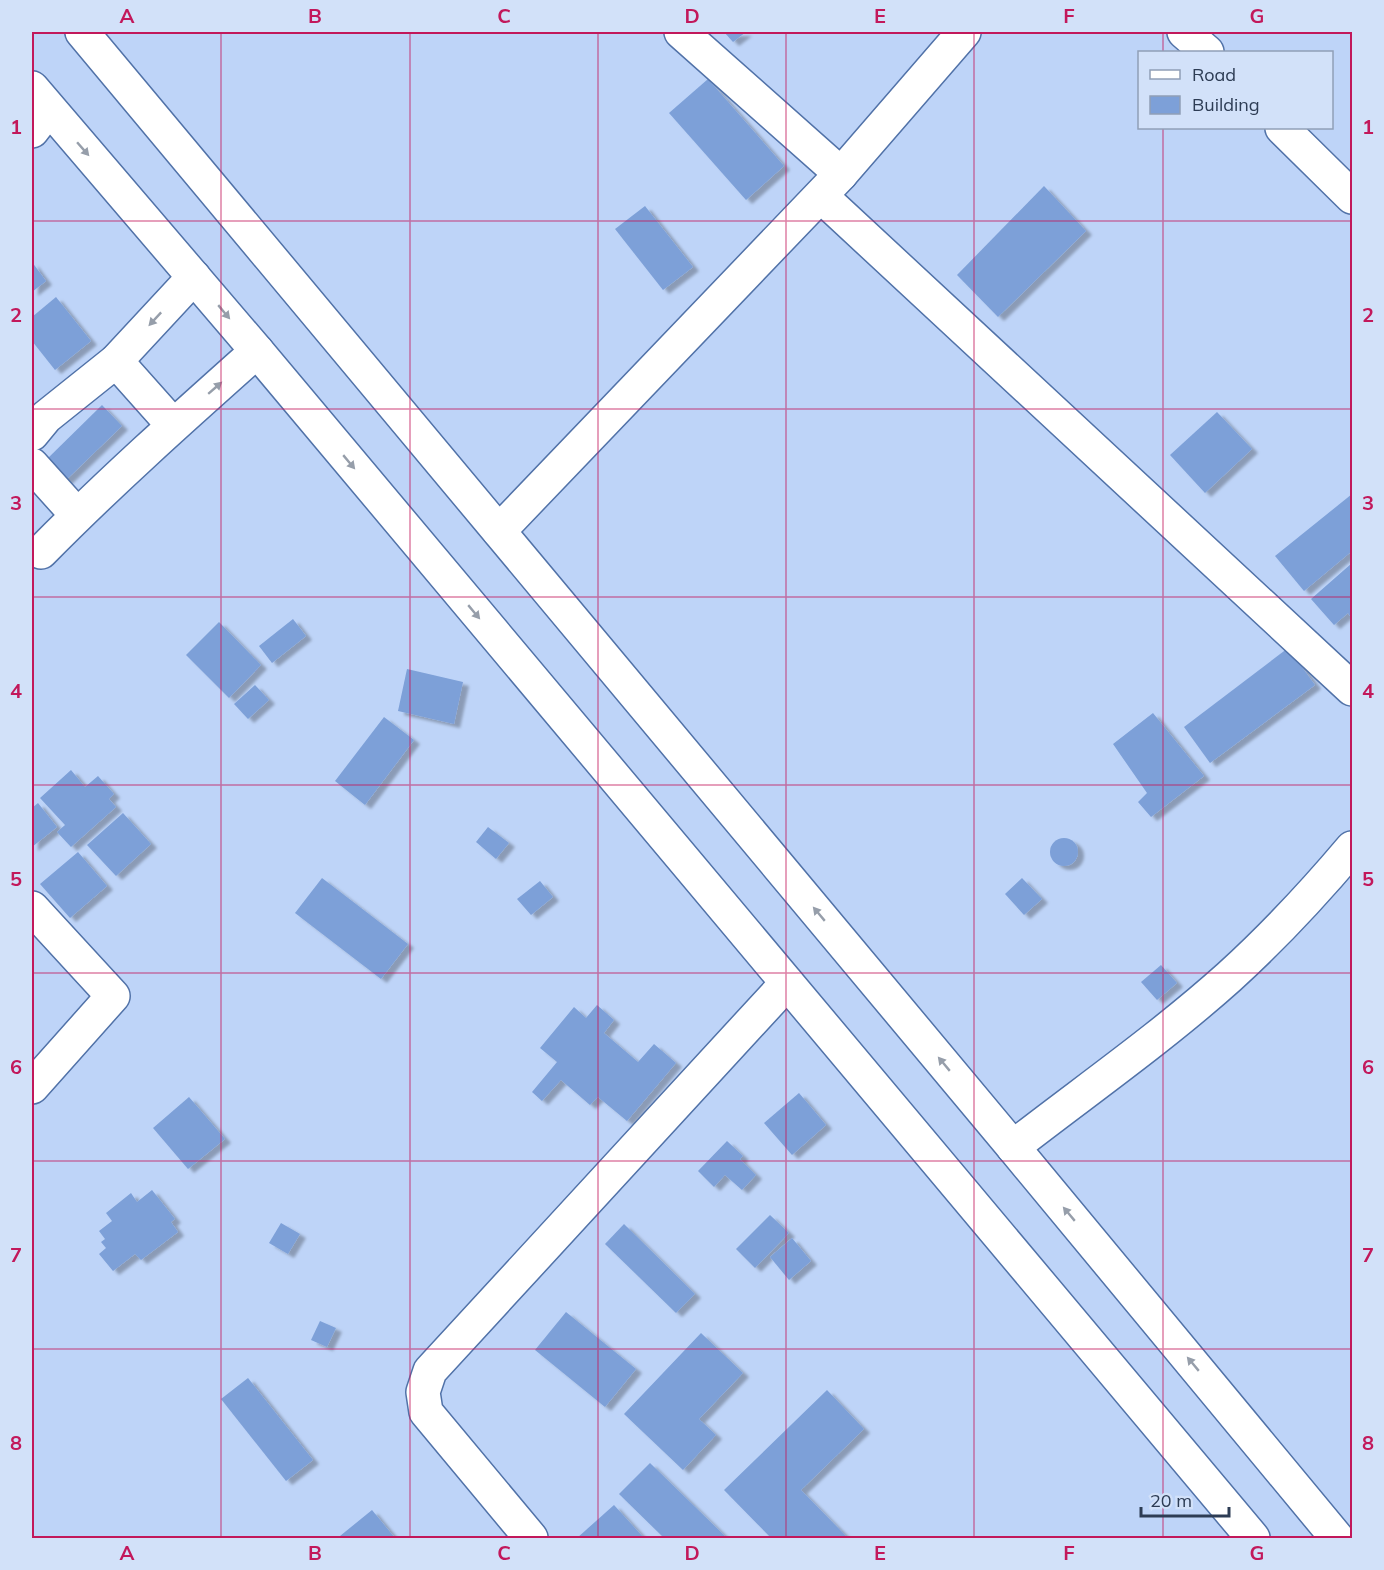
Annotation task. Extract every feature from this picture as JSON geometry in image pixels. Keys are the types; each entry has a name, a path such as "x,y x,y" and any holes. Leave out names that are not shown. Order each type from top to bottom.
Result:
{"main road":[{"path":"82,32 1013,1146 1337,1539"},
{"path":"681,32 831,185 1353,688"},
{"path":"499,531 831,185 964,32"},
{"path":"1184,32 1206,51"},
{"path":"37,110 194,277 257,351 1253,1539"},
{"path":"1283,129 1353,197"},
{"path":"32,434 46,417 116,361 194,277"},
{"path":"41,552 77,515 257,351"},
{"path":"116,361 173,426"},
{"path":"32,465 77,515"},
{"path":"1013,1146 1146,1046 1229,976 1315,892 1353,848"},
{"path":"32,908 113,996 32,1087"},
{"path":"531,1539 426,1413 423,1392 430,1371 787,983"},
{"path":"1216,1391 1353,1526"}],"building":[{"path":"724,32 746,32 733,42"},
{"path":"708,79 784,166 746,200 669,113"},
{"path":"1044,186 1086,231 998,317 957,275"},
{"path":"645,206 693,267 663,290 615,229"},
{"path":"32,262 46,281 32,292"},
{"path":"56,297 91,341 55,370 32,341 32,317"},
{"path":"102,405 122,426 64,482 44,462"},
{"path":"1217,412 1252,449 1205,493 1170,455"},
{"path":"1352,494 1352,551 1304,591 1275,556"},
{"path":"1352,563 1352,619 1348,613 1334,625 1311,599"},
{"path":"293,619 306,636 272,663 259,646"},
{"path":"219,622 261,665 229,698 186,655"},
{"path":"1288,648 1315,685 1210,763 1184,727"},
{"path":"407,669 463,682 454,724 398,711"},
{"path":"255,685 269,700 248,719 234,704"},
{"path":"1153,713 1204,776 1151,817 1138,802 1147,793 1113,744"},
{"path":"384,717 414,740 365,805 335,781"},
{"path":"71,770 85,787 98,776 114,794 109,799 116,807 71,847 57,832 65,825 40,798"},
{"path":"38,803 57,827 32,847 32,808"},
{"path":"123,813 151,844 116,876 87,845"},
{"path":"488,827 509,843 496,859 476,842"},
{"path":"1064,838 1074,842 1078,852 1074,862 1064,866 1054,862 1050,852 1054,842"},
{"path":"78,852 107,886 70,918 40,884"},
{"path":"322,878 408,944 381,979 295,913"},
{"path":"1022,878 1042,899 1024,915 1005,894"},
{"path":"540,881 553,897 531,915 517,899"},
{"path":"1161,965 1177,983 1157,1000 1141,982"},
{"path":"597,1005 614,1020 604,1033 638,1062 654,1044 676,1063 627,1121 598,1097 590,1105 561,1080 542,1101 532,1092 557,1062 540,1048 574,1007 586,1018"},
{"path":"799,1093 826,1125 792,1155 764,1123"},
{"path":"189,1097 225,1139 188,1169 153,1128"},
{"path":"727,1141 743,1156 740,1159 756,1175 742,1190 725,1175 714,1187 698,1171"},
{"path":"152,1190 175,1219 171,1222 178,1232 141,1260 135,1254 113,1271 99,1254 106,1248 101,1242 105,1239 99,1231 112,1221 106,1213 131,1193 137,1202"},
{"path":"770,1215 789,1233 755,1268 736,1249"},
{"path":"281,1223 300,1234 288,1254 269,1243"},
{"path":"624,1224 695,1294 676,1313 605,1244"},
{"path":"792,1238 811,1261 789,1280 770,1257"},
{"path":"566,1312 636,1369 605,1407 535,1350"},
{"path":"320,1321 336,1328 327,1347 311,1340"},
{"path":"701,1333 743,1373 699,1419 716,1435 683,1470 624,1414"},
{"path":"248,1378 313,1460 286,1481 221,1399"},
{"path":"827,1390 864,1429 801,1490 846,1536 843,1538 771,1538 724,1490"},
{"path":"650,1463 727,1538 664,1538 619,1494"},
{"path":"614,1505 644,1538 577,1538"},
{"path":"372,1510 395,1538 342,1538 340,1536"}]}
